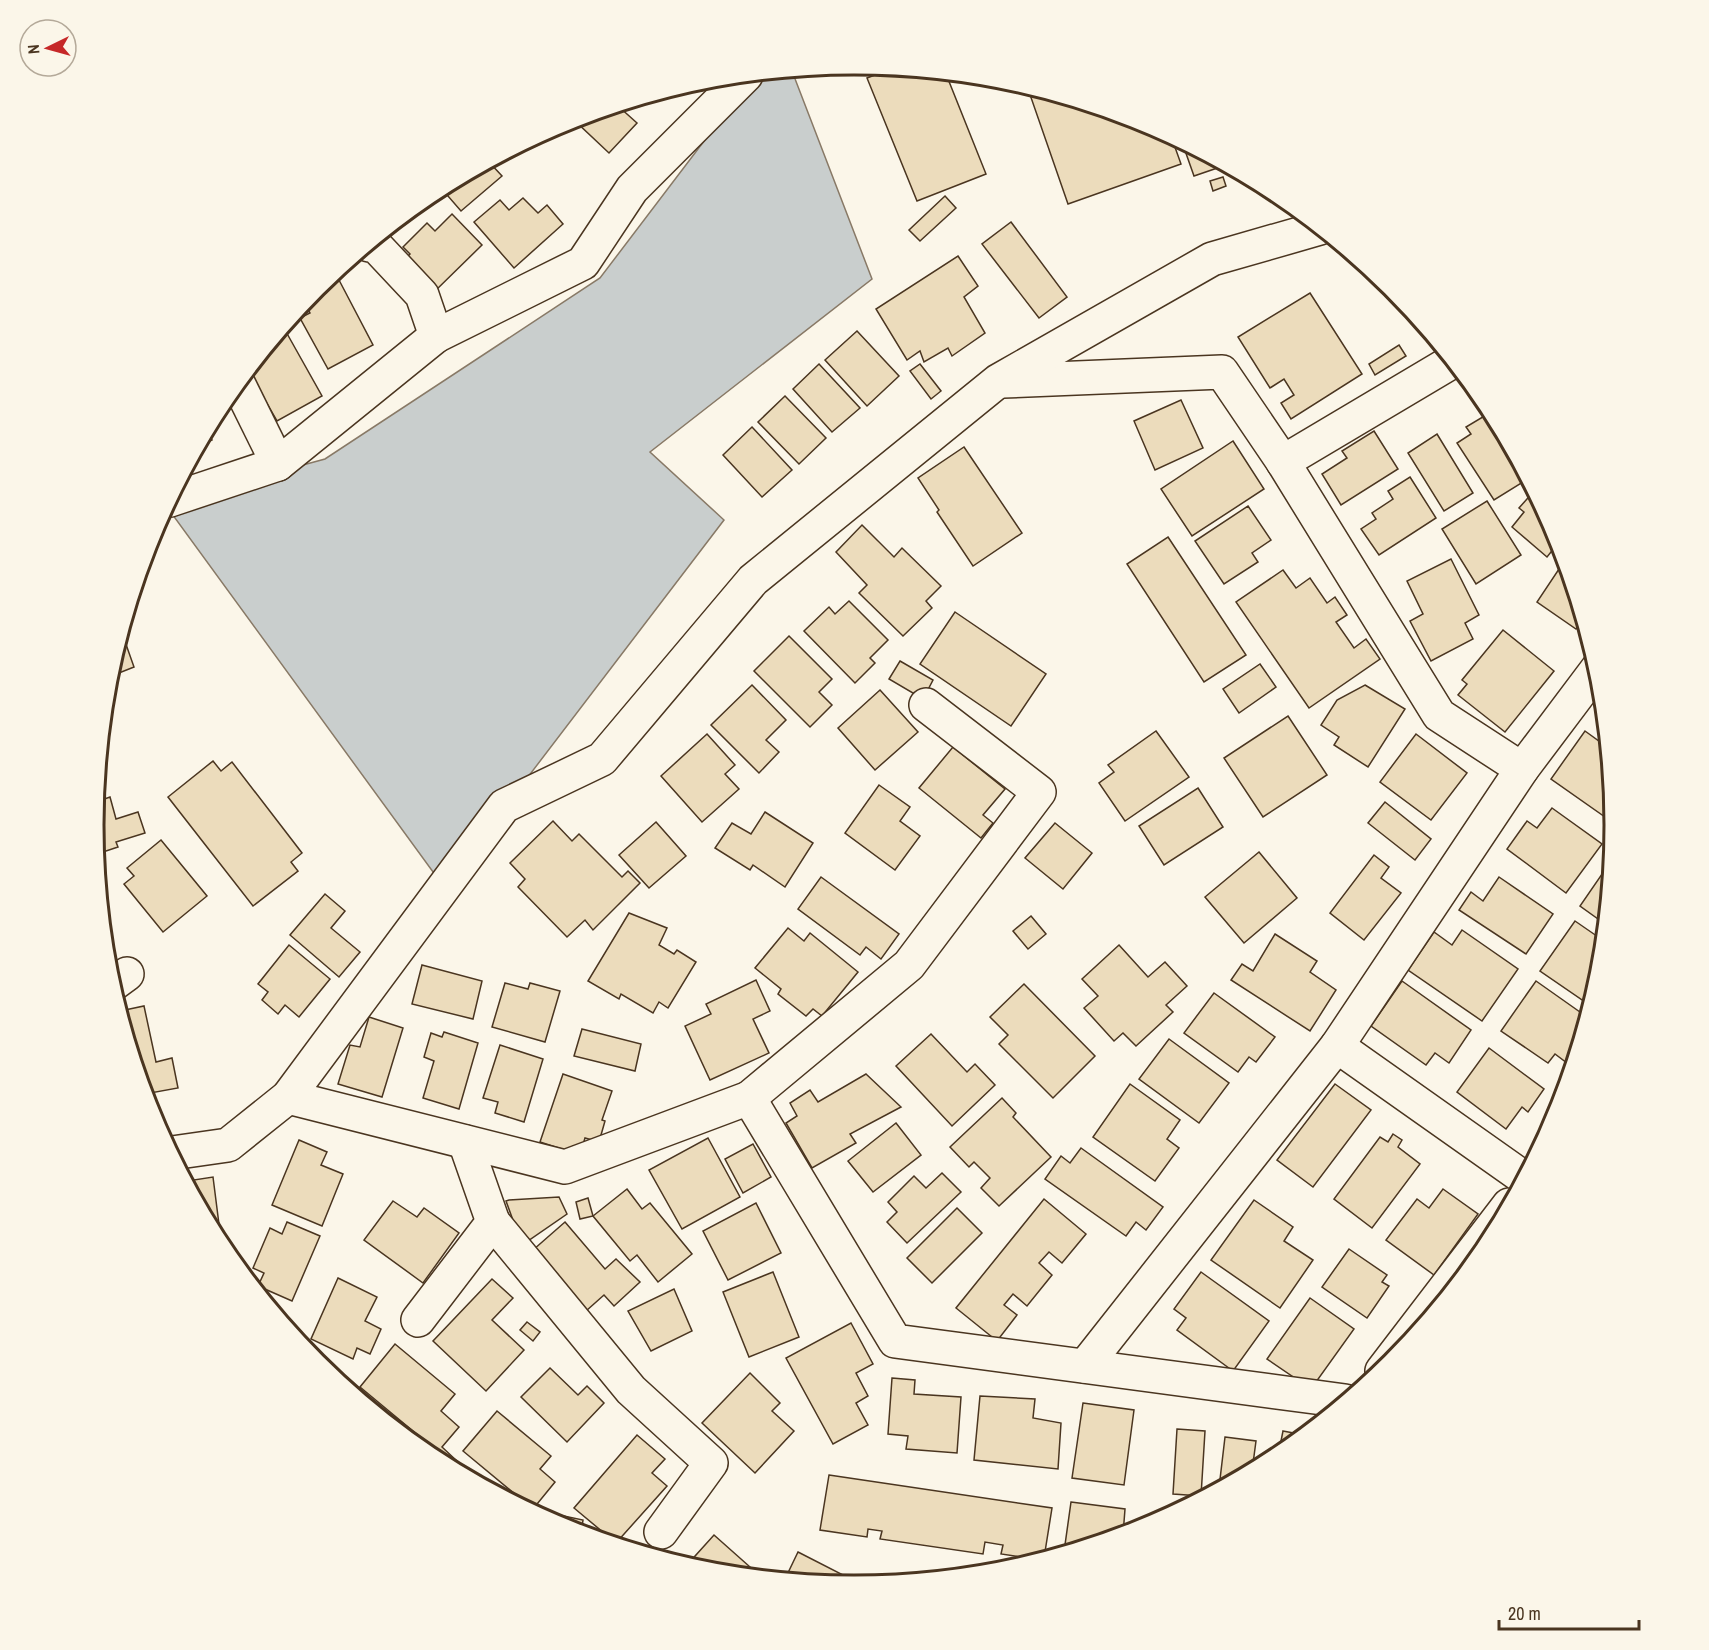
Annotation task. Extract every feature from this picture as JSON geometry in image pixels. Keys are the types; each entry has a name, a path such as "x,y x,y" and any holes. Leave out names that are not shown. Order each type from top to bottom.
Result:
{"street":[{"path":"180,497 278,464 436,336 583,263 632,189 737,84"},
{"path":"180,1152 228,1145 288,1097 504,806 602,759 753,580 998,381 1212,260 1312,230"},
{"path":"377,247 422,295 436,336"},
{"path":"1283,462 1447,365"},
{"path":"998,381 1222,372 1283,462 1439,715 1522,769"},
{"path":"242,392 278,464"},
{"path":"1085,1366 1337,1046 1522,769 1590,679"},
{"path":"288,1097 565,1167 749,1098 909,965 1039,792 926,705"},
{"path":"1337,1046 1518,1174"},
{"path":"749,1098 895,1341 1336,1400"},
{"path":"465,1142 493,1222 631,1390 711,1464 661,1532"},
{"path":"418,1320 493,1222"}],"shaded area":[{"path":"795,78 872,279 650,452 724,520 444,887 172,514 180,498 325,459 600,278 749,82"}],"building":[{"path":"873,76 949,81 986,174 917,201 867,78"},
{"path":"1031,96 1096,115 1175,147 1181,164 1068,204"},
{"path":"624,112 637,123 609,153 581,127"},
{"path":"1185,152 1217,168 1194,176"},
{"path":"494,167 502,176 461,211 447,195"},
{"path":"1223,177 1226,186 1213,191 1210,181"},
{"path":"945,196 956,208 920,241 909,230"},
{"path":"523,198 538,213 547,205 563,224 514,268 474,222 500,200 509,210"},
{"path":"452,214 482,245 432,294 402,262 410,254 403,247 427,223 435,231"},
{"path":"1011,222 1067,297 1039,318 982,244"},
{"path":"958,256 978,286 964,297 985,333 952,356 948,348 924,362 920,351 907,360 876,309"},
{"path":"339,281 373,345 328,369 301,320 310,313 309,311"},
{"path":"1310,293 1362,374 1291,419 1281,403 1294,395 1284,379 1270,388 1238,337"},
{"path":"857,331 899,376 867,406 825,360"},
{"path":"287,334 322,396 277,421 252,378"},
{"path":"1399,345 1406,356 1375,375 1369,364"},
{"path":"819,364 860,408 832,432 793,389"},
{"path":"920,364 941,391 931,399 910,371"},
{"path":"785,396 826,438 799,464 758,422"},
{"path":"1181,400 1203,448 1155,470 1134,421"},
{"path":"1483,417 1522,483 1494,500 1457,443 1471,434 1466,427"},
{"path":"752,427 792,470 762,497 723,455"},
{"path":"1374,431 1398,469 1341,505 1322,474 1347,458 1342,451"},
{"path":"1437,434 1473,493 1444,511 1408,453"},
{"path":"1233,441 1264,489 1192,536 1161,489"},
{"path":"964,447 1022,533 973,566 937,512 939,510 918,478"},
{"path":"1410,477 1436,518 1379,555 1361,529 1376,519 1372,513 1393,499 1388,491"},
{"path":"1529,497 1552,551 1547,557 1512,527 1524,512 1519,508"},
{"path":"1487,501 1521,555 1476,584 1442,529"},
{"path":"1248,506 1271,540 1252,553 1258,562 1224,584 1195,541"},
{"path":"862,525 894,557 902,548 941,586 926,601 932,608 903,636 859,593 867,585 836,552"},
{"path":"1168,537 1246,655 1204,682 1127,564"},
{"path":"1451,559 1479,615 1465,623 1473,639 1431,661 1410,621 1423,614 1407,581"},
{"path":"1559,569 1578,627 1576,629 1537,602"},
{"path":"1283,570 1296,588 1310,578 1327,603 1335,597 1347,615 1336,622 1354,648 1366,639 1380,659 1309,708 1236,602"},
{"path":"849,601 888,640 870,658 875,663 855,683 804,631 829,607 835,614"},
{"path":"955,612 1046,674 1011,726 920,664"},
{"path":"1503,630 1554,671 1505,732 1458,695 1467,684 1462,680"},
{"path":"789,636 832,679 819,692 832,705 810,727 754,671"},
{"path":"127,646 134,667 121,672"},
{"path":"900,661 933,680 923,699 889,679"},
{"path":"1260,664 1276,687 1239,713 1223,689"},
{"path":"752,685 786,720 766,740 779,752 759,773 711,725"},
{"path":"1365,685 1405,709 1368,767 1334,745 1339,737 1321,725 1337,700"},
{"path":"880,690 918,732 875,770 838,728"},
{"path":"1288,716 1327,775 1263,817 1224,758"},
{"path":"1156,731 1189,777 1125,821 1099,783 1114,772 1108,765"},
{"path":"1585,731 1599,742 1604,816 1551,779"},
{"path":"707,734 735,765 725,774 739,789 702,822 661,776"},
{"path":"1416,734 1467,773 1431,820 1380,782"},
{"path":"953,747 1005,789 983,815 993,823 981,838 919,788"},
{"path":"213,761 221,771 232,762 302,853 291,862 298,871 253,906 168,797"},
{"path":"879,785 910,807 900,821 920,836 895,870 845,833"},
{"path":"1198,788 1223,827 1164,865 1139,826"},
{"path":"110,797 116,819 138,812 145,833 116,842 118,847 105,851 105,799"},
{"path":"1385,802 1431,839 1415,860 1368,823"},
{"path":"1552,808 1602,844 1566,893 1507,849 1527,821 1537,828"},
{"path":"765,812 813,843 785,887 753,865 750,870 715,848 732,823 751,834"},
{"path":"553,821 572,841 579,834 622,877 628,871 640,883 593,930 585,920 567,937 518,887 525,879 510,863"},
{"path":"656,822 686,856 649,888 619,855"},
{"path":"1055,823 1092,853 1063,889 1025,858"},
{"path":"161,840 207,896 163,932 124,884 134,876 127,868"},
{"path":"1259,852 1297,898 1244,943 1205,897"},
{"path":"1374,855 1389,867 1381,878 1401,893 1364,940 1330,913"},
{"path":"1603,873 1598,919 1580,906"},
{"path":"821,877 899,934 881,959 866,947 860,955 798,909"},
{"path":"1499,877 1553,914 1526,954 1459,910 1471,892 1483,901"},
{"path":"325,894 345,911 331,928 360,952 339,977 290,935"},
{"path":"629,913 667,928 659,945 674,954 677,950 696,962 668,1008 659,1002 653,1013 621,994 619,999 588,981"},
{"path":"1031,916 1046,934 1028,949 1013,931"},
{"path":"1575,921 1596,935 1583,1001 1540,971"},
{"path":"788,928 804,941 810,933 858,972 822,1016 813,1009 806,1016 778,994 781,989 755,968"},
{"path":"1462,930 1518,969 1482,1021 1408,970 1434,932 1452,945"},
{"path":"1275,934 1317,961 1310,972 1336,990 1310,1031 1231,980 1242,964 1253,971"},
{"path":"289,945 330,979 299,1017 285,1005 278,1014 262,1000 268,992 258,984"},
{"path":"1119,945 1148,977 1165,962 1187,986 1166,1005 1173,1012 1136,1046 1123,1033 1114,1041 1084,1008 1098,996 1082,979"},
{"path":"422,965 482,981 473,1019 412,1004"},
{"path":"756,980 770,1011 753,1019 769,1053 710,1080 685,1026 711,1014 706,1004"},
{"path":"1402,981 1471,1030 1449,1063 1435,1053 1426,1065 1371,1026"},
{"path":"1536,981 1581,1012 1566,1062 1555,1054 1548,1063 1501,1031"},
{"path":"505,983 528,989 530,983 560,991 545,1042 492,1027"},
{"path":"1024,984 1095,1056 1053,1098 999,1044 1008,1035 990,1017"},
{"path":"1214,993 1275,1037 1256,1062 1249,1057 1238,1072 1184,1033"},
{"path":"144,1006 156,1062 172,1058 178,1088 154,1092 128,1009"},
{"path":"369,1017 403,1028 382,1097 338,1084 350,1045 360,1047"},
{"path":"582,1029 641,1044 635,1071 574,1056"},
{"path":"444,1032 478,1043 459,1109 423,1098 434,1061 424,1057 431,1033 442,1037"},
{"path":"931,1034 967,1072 975,1064 995,1085 952,1126 896,1066"},
{"path":"1169,1039 1229,1083 1199,1123 1139,1079"},
{"path":"500,1045 543,1059 524,1122 495,1113 498,1102 483,1098"},
{"path":"1489,1048 1544,1089 1528,1112 1522,1107 1506,1129 1457,1092"},
{"path":"563,1074 612,1091 602,1120 605,1121 599,1142 585,1138 582,1148 573,1146 571,1152 540,1142"},
{"path":"866,1074 901,1107 850,1134 856,1143 812,1168 786,1123 797,1116 790,1103 810,1090 818,1102"},
{"path":"1130,1084 1180,1120 1167,1139 1179,1148 1155,1181 1093,1137"},
{"path":"1335,1084 1371,1110 1313,1187 1277,1160"},
{"path":"1002,1098 1016,1113 1013,1117 1051,1157 999,1206 981,1188 990,1178 974,1162 969,1167 950,1147"},
{"path":"896,1123 921,1155 873,1192 848,1161"},
{"path":"1393,1134 1402,1140 1398,1147 1420,1164 1372,1228 1334,1199 1380,1137 1388,1142"},
{"path":"708,1138 740,1197 682,1229 649,1170"},
{"path":"299,1140 327,1152 321,1165 343,1174 322,1226 272,1205"},
{"path":"753,1144 771,1177 743,1193 725,1159"},
{"path":"1081,1148 1163,1207 1146,1230 1136,1222 1126,1236 1045,1179 1061,1156 1070,1163"},
{"path":"942,1173 961,1192 907,1243 887,1222 897,1212 888,1202 914,1176 926,1188"},
{"path":"213,1177 219,1222 205,1200 194,1180"},
{"path":"627,1189 642,1209 650,1203 692,1254 658,1282 637,1255 630,1261 593,1216"},
{"path":"1443,1189 1478,1214 1434,1275 1386,1240 1417,1199 1429,1208"},
{"path":"559,1197 567,1214 522,1245 506,1201"},
{"path":"588,1198 593,1216 580,1219 576,1202"},
{"path":"1044,1199 1086,1234 1062,1263 1049,1252 1039,1263 1052,1275 1027,1306 1013,1294 1004,1305 1017,1315 997,1341 956,1308"},
{"path":"1254,1200 1293,1227 1284,1241 1313,1260 1280,1308 1211,1260"},
{"path":"393,1201 417,1217 424,1208 459,1233 423,1283 364,1240"},
{"path":"756,1203 781,1253 728,1280 703,1231"},
{"path":"957,1208 982,1233 932,1283 907,1258"},
{"path":"287,1222 320,1236 292,1301 265,1289 260,1283 264,1273 253,1268 270,1228 282,1234"},
{"path":"565,1222 605,1269 616,1259 640,1282 614,1306 604,1295 586,1311 533,1250"},
{"path":"1349,1249 1387,1275 1382,1282 1389,1286 1367,1318 1322,1287"},
{"path":"773,1272 799,1337 749,1357 723,1292"},
{"path":"1201,1272 1269,1321 1233,1371 1177,1330 1186,1318 1174,1309"},
{"path":"338,1278 377,1297 365,1321 381,1329 370,1354 357,1348 353,1359 311,1339"},
{"path":"492,1279 513,1298 492,1320 524,1350 486,1391 433,1341"},
{"path":"674,1289 692,1331 651,1351 628,1311"},
{"path":"1310,1298 1354,1329 1311,1389 1267,1359"},
{"path":"527,1322 540,1332 533,1341 520,1330"},
{"path":"851,1323 873,1364 856,1373 868,1396 856,1403 868,1425 833,1444 786,1358"},
{"path":"395,1344 455,1394 441,1411 459,1427 442,1447 457,1461 412,1430 360,1387"},
{"path":"550,1368 578,1395 587,1386 604,1403 567,1442 521,1397"},
{"path":"750,1373 780,1403 772,1411 794,1431 755,1473 702,1423"},
{"path":"892,1378 915,1380 914,1394 961,1397 957,1453 906,1449 908,1436 888,1434"},
{"path":"980,1396 1035,1399 1033,1418 1061,1423 1058,1469 974,1460"},
{"path":"1083,1403 1134,1410 1124,1485 1072,1478"},
{"path":"497,1411 551,1456 540,1469 555,1482 537,1504 514,1493 463,1451"},
{"path":"1177,1429 1205,1431 1201,1490 1191,1495 1173,1494"},
{"path":"1283,1431 1293,1433 1281,1442"},
{"path":"637,1435 665,1459 652,1473 667,1486 621,1537 601,1531 574,1508"},
{"path":"1225,1437 1256,1441 1253,1460 1220,1480"},
{"path":"829,1475 1052,1508 1045,1550 1018,1557 1001,1554 1003,1545 985,1542 983,1554 880,1539 882,1531 868,1529 867,1537 820,1530"},
{"path":"1071,1502 1125,1509 1124,1525 1065,1544"},
{"path":"561,1515 583,1520 582,1524"},
{"path":"714,1535 751,1568 708,1561 694,1557"},
{"path":"798,1552 842,1575 805,1573 789,1572"}]}
